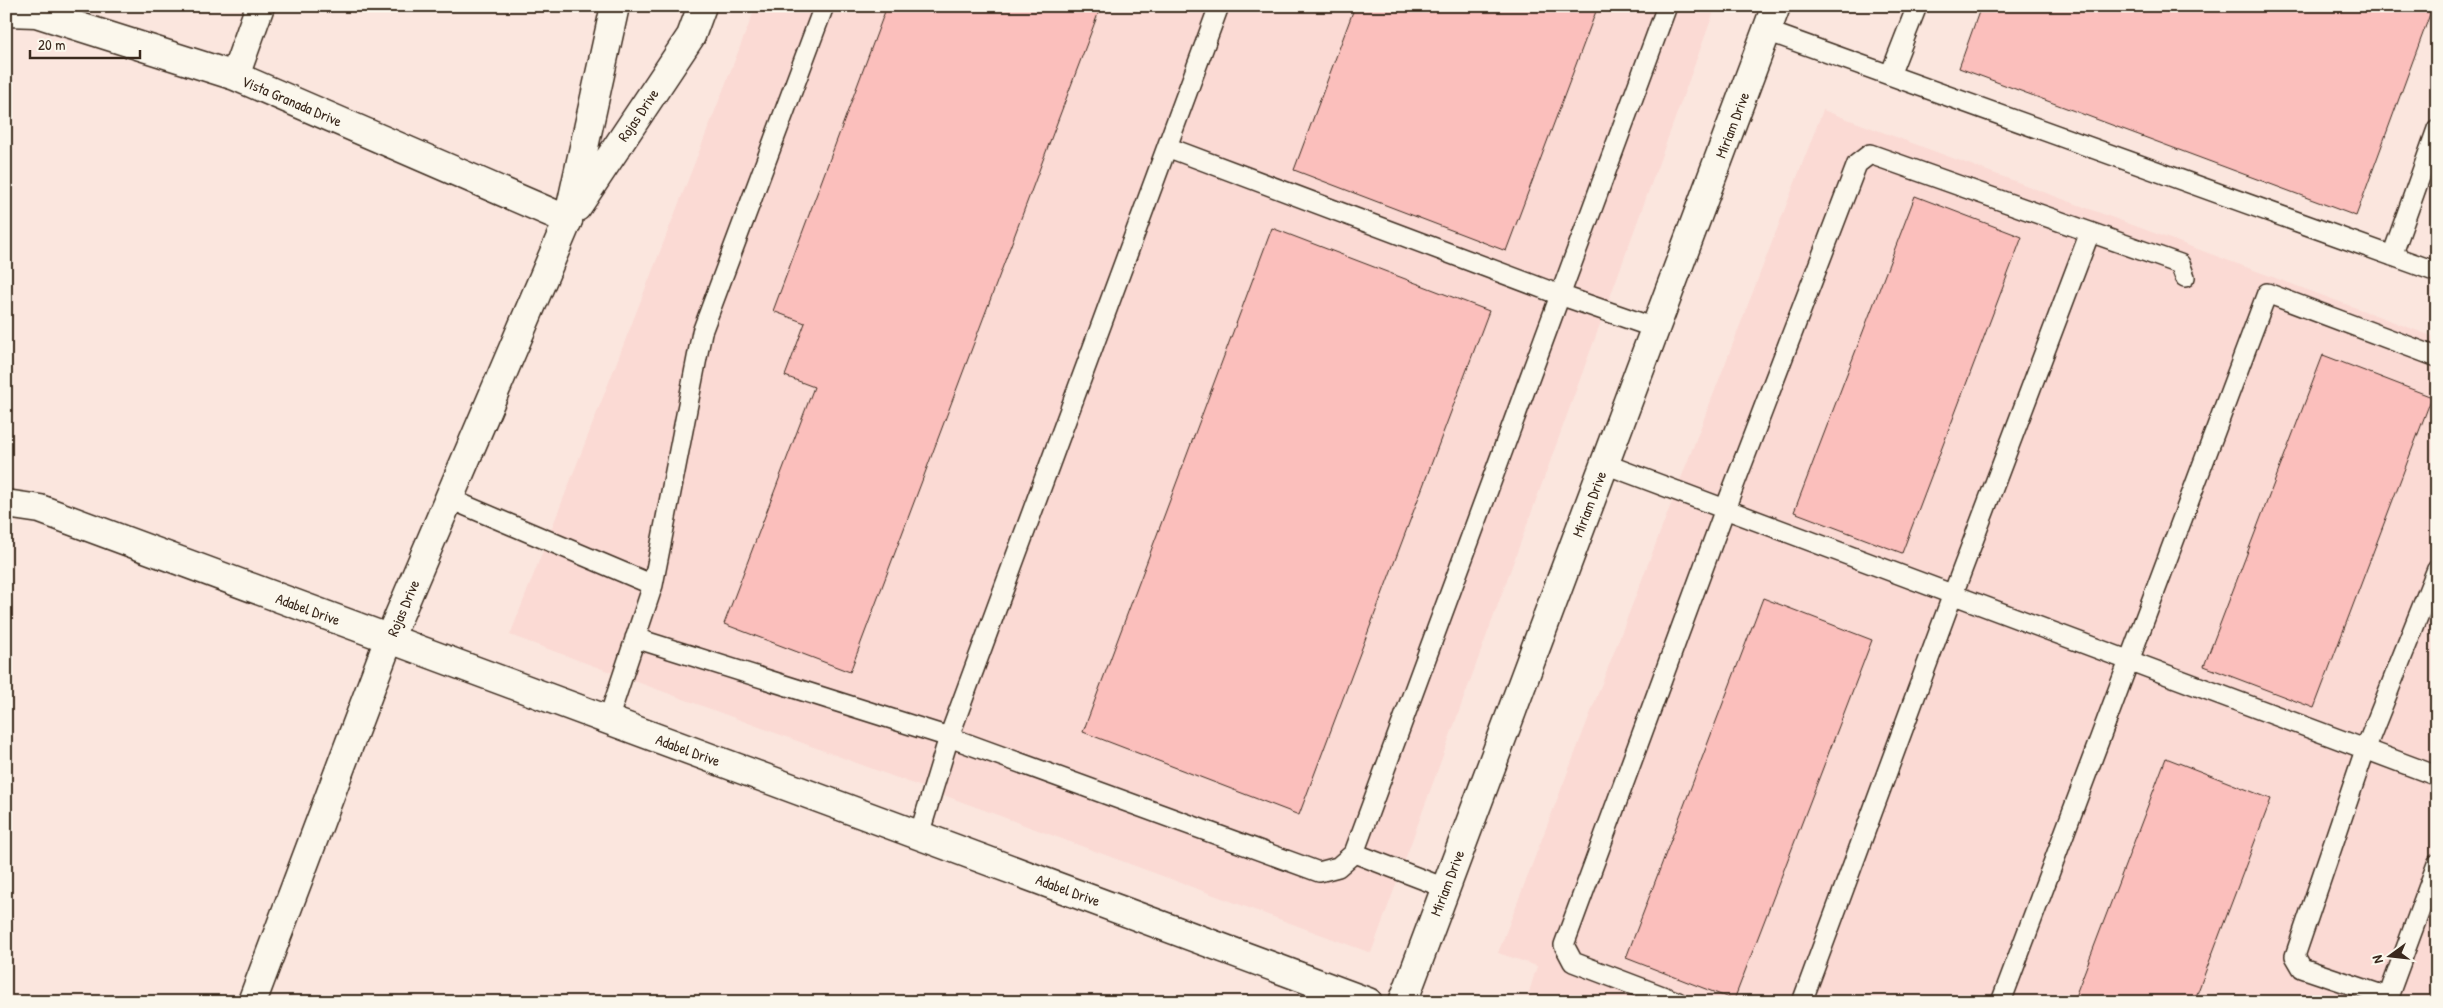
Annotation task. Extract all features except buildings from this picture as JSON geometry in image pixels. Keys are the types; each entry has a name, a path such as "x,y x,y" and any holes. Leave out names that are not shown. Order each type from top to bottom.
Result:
{"street":[{"path":"235,76 260,6"},
{"name":"Rojas Drive","path":"252,1002 389,639 568,220 615,6"},
{"name":"Rojas Drive","path":"568,220 691,36 702,6"},
{"name":"Vista Granada Drive","path":"6,12 36,13 235,76 568,220"},
{"name":"Miriam Drive","path":"1403,1002 1771,18"},
{"name":"Adabel Drive","path":"6,504 40,509 1368,1002"}],"lane":[{"path":"608,720 653,584 702,332 824,6"},
{"path":"919,835 949,737 1220,6"},
{"path":"635,638 949,737 1319,872 1338,867 1354,853 1667,6"},
{"path":"1890,75 1917,6"},
{"path":"1771,18 1890,75 2437,272"},
{"path":"2392,256 2437,129"},
{"path":"1167,146 1560,295 1656,328"},
{"path":"1678,1002 1573,962 1564,945 1857,164 1870,154 2180,264 2185,277"},
{"path":"1802,1002 1952,594 2090,232"},
{"path":"2001,1002 2267,293 2437,357"},
{"path":"1605,464 2437,776"},
{"path":"450,499 653,584"},
{"path":"2436,866 2390,999 2302,968 2295,956 2365,750 2437,569"},
{"path":"1354,853 1445,888"}],"shaded area":[{"path":"756,6 1716,6 1371,953 510,635"},
{"path":"1823,110 2437,338 2437,1002 1526,1002 1537,966 1498,953"}]}
